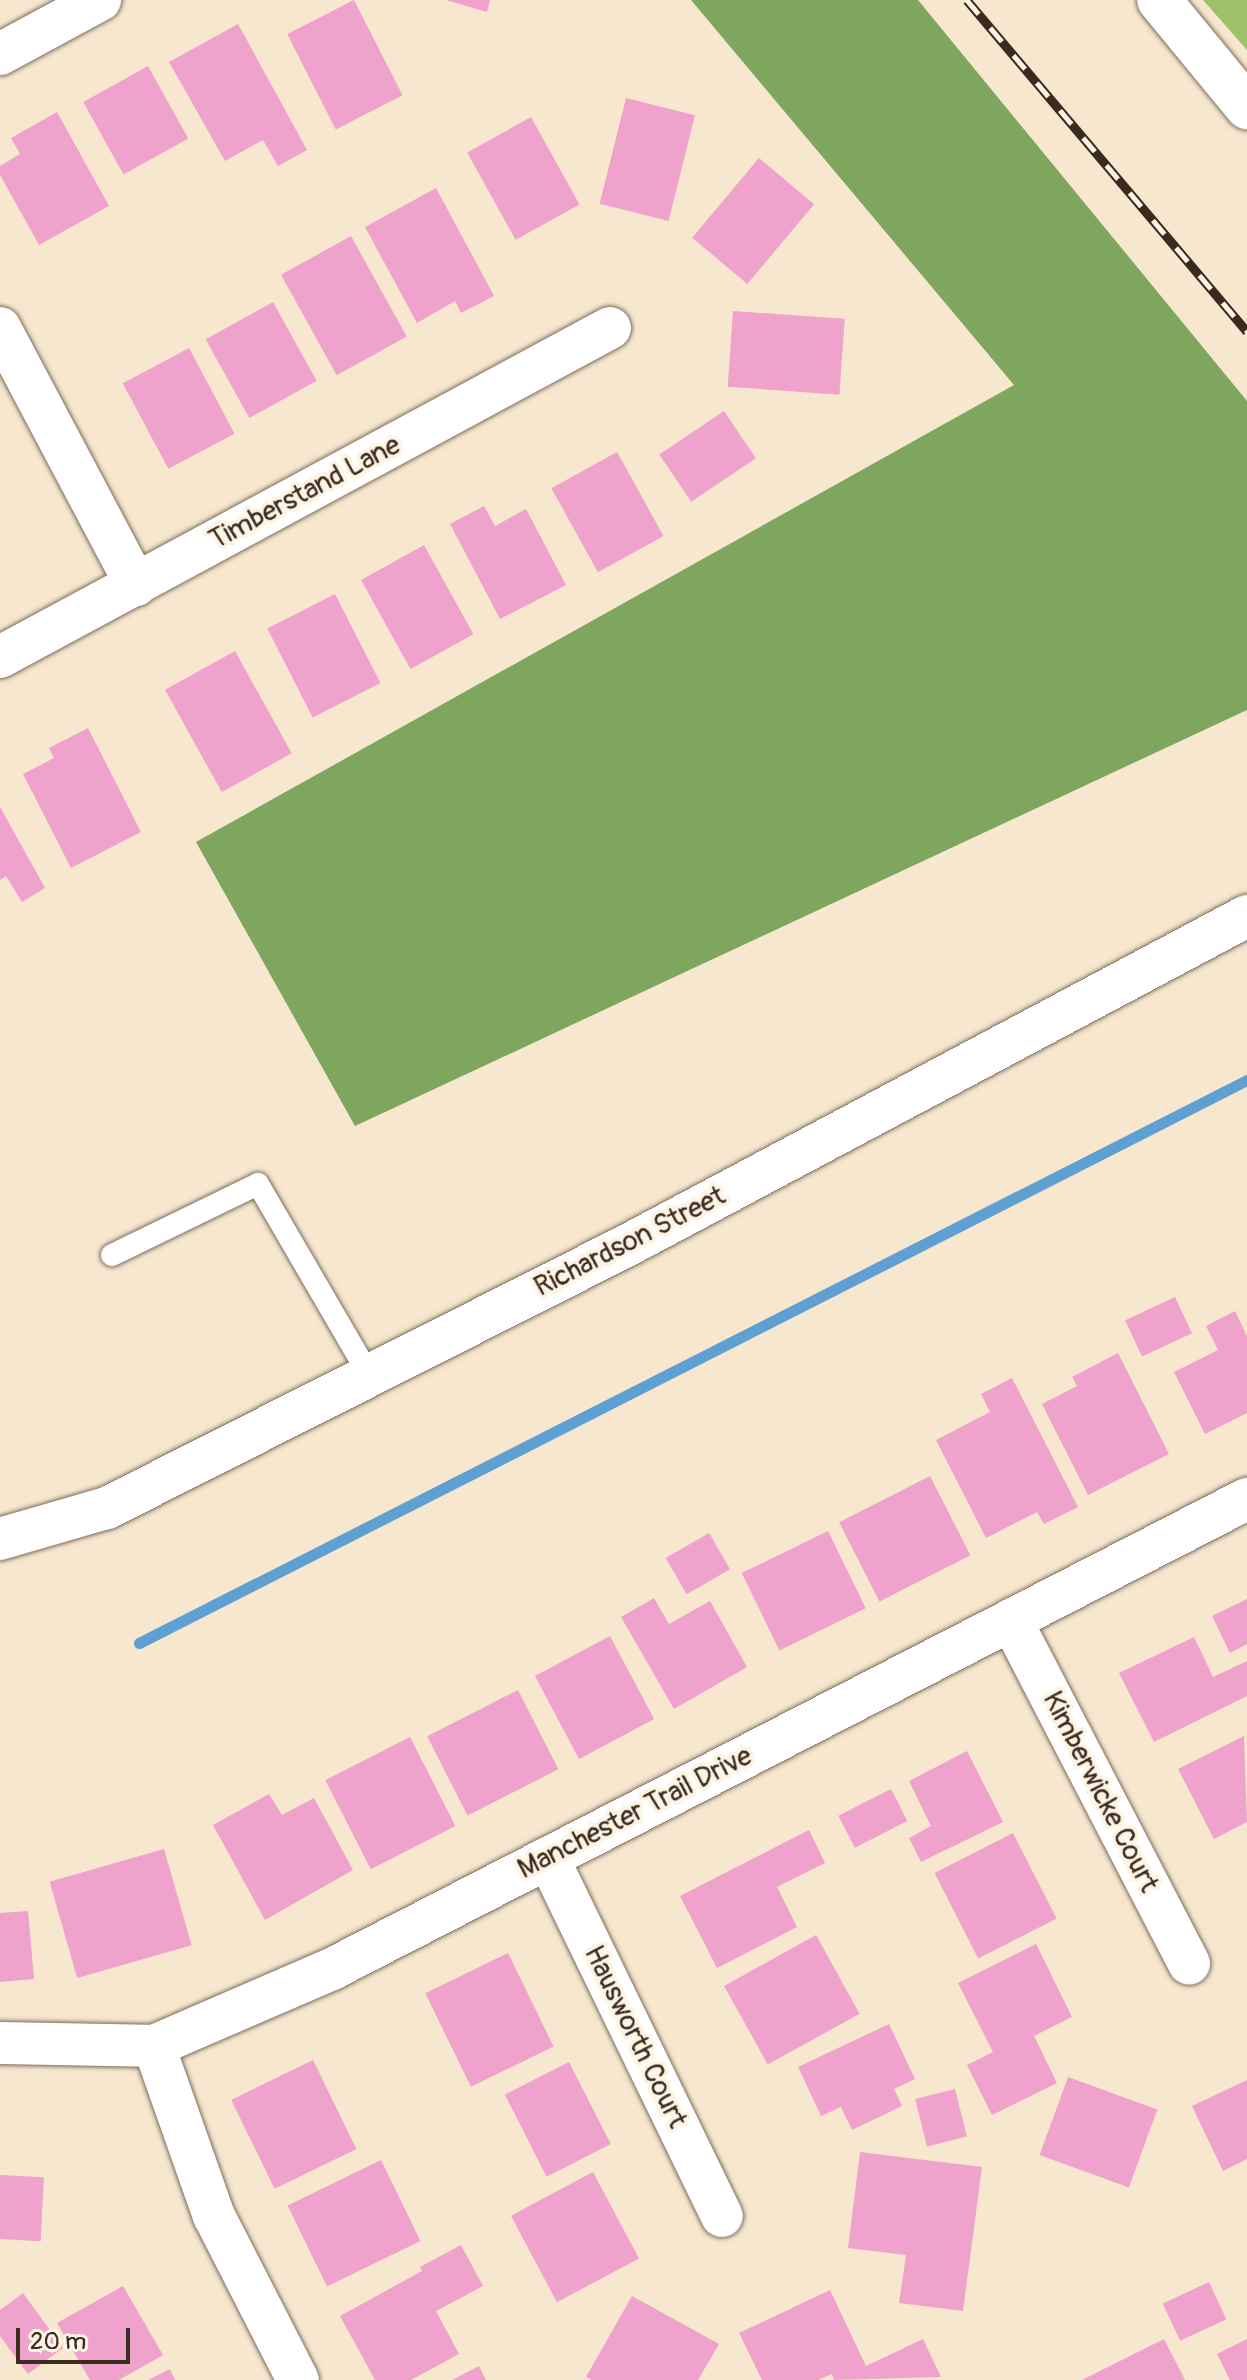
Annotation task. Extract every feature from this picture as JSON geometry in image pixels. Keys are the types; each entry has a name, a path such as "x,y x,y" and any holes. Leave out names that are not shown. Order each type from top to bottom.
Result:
{"street":[{"path":"0,54 100,0"},
{"path":"1159,0 1247,107"},
{"path":"0,328 136,585"},
{"name":"Timberstand Lane","path":"0,657 610,328"},
{"name":"Richardson Street","path":"0,1539 107,1508 628,1245 1247,916"},
{"name":"Manchester Trail Drive","path":"0,2043 154,2046 332,1969 1247,1499"},
{"name":"Kimberwicke Court","path":"1011,1620 1189,1964"},
{"name":"Hausworth Court","path":"548,1858 722,2216"},
{"path":"154,2046 214,2216 298,2380"}],"lane":[{"path":"112,1255 258,1184 369,1375"}],"green space":[{"path":"691,0 918,0 1247,401 1247,710 355,1126 196,842 1014,385"},
{"path":"1203,0 1247,0 1247,50"}],"building":[{"path":"354,0 403,95 336,129 287,34"},
{"path":"446,0 490,0 487,12"},
{"path":"238,24 307,150 278,166 263,140 225,161 169,62"},
{"path":"148,66 188,139 124,174 83,102"},
{"path":"626,98 695,115 669,221 600,204"},
{"path":"57,112 109,206 39,245 0,175 0,166 20,154 11,138"},
{"path":"531,117 579,204 516,240 467,152"},
{"path":"759,158 814,204 747,284 692,238"},
{"path":"436,188 494,296 461,313 455,301 417,323 365,227"},
{"path":"351,236 407,337 337,375 281,275"},
{"path":"273,302 317,381 249,418 206,339"},
{"path":"733,311 845,319 839,395 728,387"},
{"path":"189,348 235,434 168,469 123,383"},
{"path":"724,411 756,458 691,502 659,455"},
{"path":"617,452 664,536 598,572 551,488"},
{"path":"484,506 495,526 526,509 566,585 500,619 450,524"},
{"path":"424,545 473,634 410,669 361,580"},
{"path":"335,594 380,683 313,718 267,629"},
{"path":"235,651 292,753 222,792 165,690"},
{"path":"88,728 141,832 71,868 23,774 54,758 49,748"},
{"path":"0,807 45,888 22,902 6,876 0,880"},
{"path":"1175,1297 1192,1333 1142,1356 1125,1320"},
{"path":"1235,1311 1247,1336 1247,1413 1205,1434 1174,1372 1218,1350 1206,1326"},
{"path":"1118,1353 1169,1454 1088,1495 1042,1404 1077,1386 1072,1377"},
{"path":"1012,1378 1078,1507 1044,1524 1037,1512 986,1538 936,1440 990,1412 981,1394"},
{"path":"930,1476 970,1555 880,1602 839,1522"},
{"path":"828,1531 866,1608 779,1650 742,1573"},
{"path":"709,1533 730,1569 687,1594 666,1558"},
{"path":"654,1598 669,1624 710,1601 747,1667 674,1709 621,1617"},
{"path":"1247,1599 1247,1644 1230,1653 1212,1616"},
{"path":"610,1636 654,1719 579,1759 535,1676"},
{"path":"1194,1637 1213,1677 1247,1661 1247,1696 1154,1742 1119,1673"},
{"path":"518,1690 558,1769 468,1816 427,1736"},
{"path":"1244,1736 1247,1822 1214,1839 1178,1769"},
{"path":"410,1737 455,1826 371,1869 325,1780"},
{"path":"967,1751 1003,1822 921,1862 909,1838 931,1826 909,1781"},
{"path":"891,1789 907,1821 855,1848 838,1816"},
{"path":"269,1794 282,1815 314,1798 353,1870 265,1920 213,1825"},
{"path":"809,1830 825,1863 777,1887 797,1927 717,1968 680,1896"},
{"path":"1013,1833 1057,1919 978,1958 935,1873"},
{"path":"164,1849 192,1945 77,1978 50,1882"},
{"path":"28,1911 34,1979 0,1982 0,1913"},
{"path":"816,1935 860,2014 768,2065 724,1986"},
{"path":"1036,1944 1072,2017 1034,2036 1057,2083 992,2115 967,2065 993,2052 958,1983"},
{"path":"508,1953 554,2046 471,2087 425,1993"},
{"path":"889,2024 915,2079 894,2089 902,2106 852,2130 841,2107 821,2116 798,2067"},
{"path":"313,2060 356,2149 275,2189 231,2100"},
{"path":"569,2062 611,2144 547,2177 505,2095"},
{"path":"1068,2077 1157,2109 1129,2187 1040,2155"},
{"path":"1247,2080 1247,2159 1223,2171 1192,2106"},
{"path":"955,2089 967,2137 927,2146 915,2099"},
{"path":"860,2152 982,2167 963,2311 899,2303 906,2255 848,2248"},
{"path":"381,2160 420,2241 327,2286 288,2206"},
{"path":"593,2172 639,2259 557,2302 511,2216"},
{"path":"0,2175 44,2177 41,2241 0,2239"},
{"path":"461,2245 483,2286 436,2311 459,2354 411,2380 375,2380 340,2316 422,2271 420,2267"},
{"path":"1209,2282 1226,2319 1180,2341 1163,2304"},
{"path":"123,2286 163,2355 119,2380 90,2380 57,2323"},
{"path":"830,2290 866,2366 923,2339 941,2377 834,2380 832,2374 818,2380 762,2380 739,2333"},
{"path":"23,2293 63,2348 28,2374 0,2336 0,2310"},
{"path":"632,2296 719,2344 698,2380 592,2380 586,2377"},
{"path":"1164,2339 1185,2380 1082,2380"},
{"path":"1247,2339 1247,2380 1230,2380 1217,2354"},
{"path":"479,2366 486,2380 452,2380"},
{"path":"170,2369 175,2380 148,2380"}],"waterway":[{"path":"139,1643 1247,1080"}],"railway":[{"path":"967,0 1247,331"}]}
